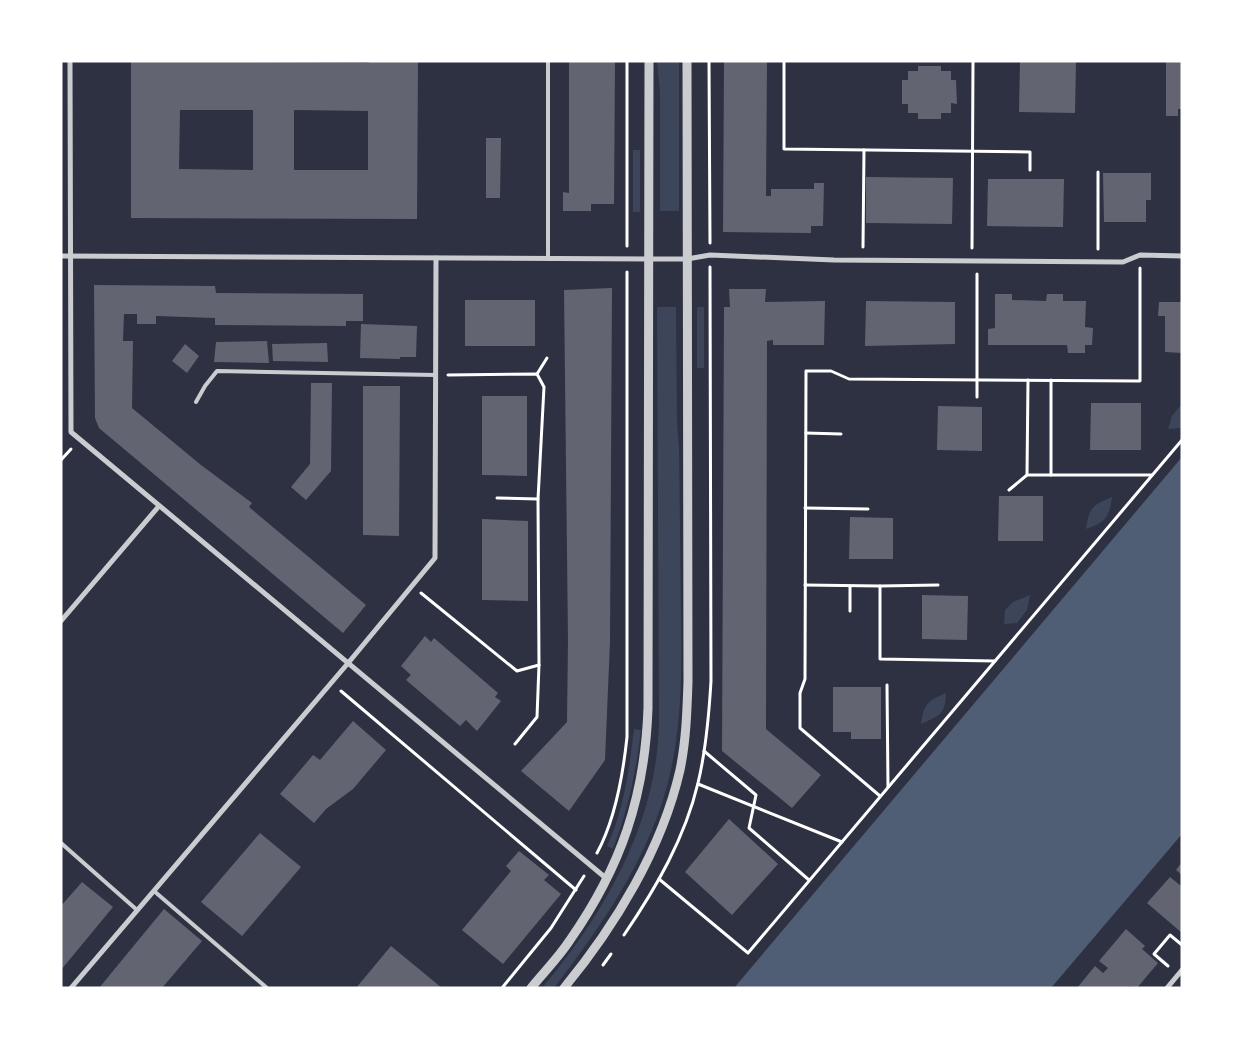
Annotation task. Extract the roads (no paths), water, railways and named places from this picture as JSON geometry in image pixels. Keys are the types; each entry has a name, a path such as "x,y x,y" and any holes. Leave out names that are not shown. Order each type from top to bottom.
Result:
{"street":[{"path":"70,61 71,432 607,879"},
{"path":"531,988 570,942 607,879 625,838 644,769 648,729 649,61"},
{"path":"564,988 602,938 640,874 658,837 671,801 682,756 687,721 687,61"},
{"path":"61,256 687,259 710,255 862,260 1098,262 1124,262 1140,255 1182,256"},
{"path":"71,988 349,662 435,558 436,258"},
{"path":"61,621 159,506"},
{"path":"1167,988 1181,974"}],"lane":[{"path":"548,61 548,259"},
{"path":"196,402 205,386 218,371 435,374"},
{"path":"61,843 137,910"},
{"path":"154,891 267,988"}]}
